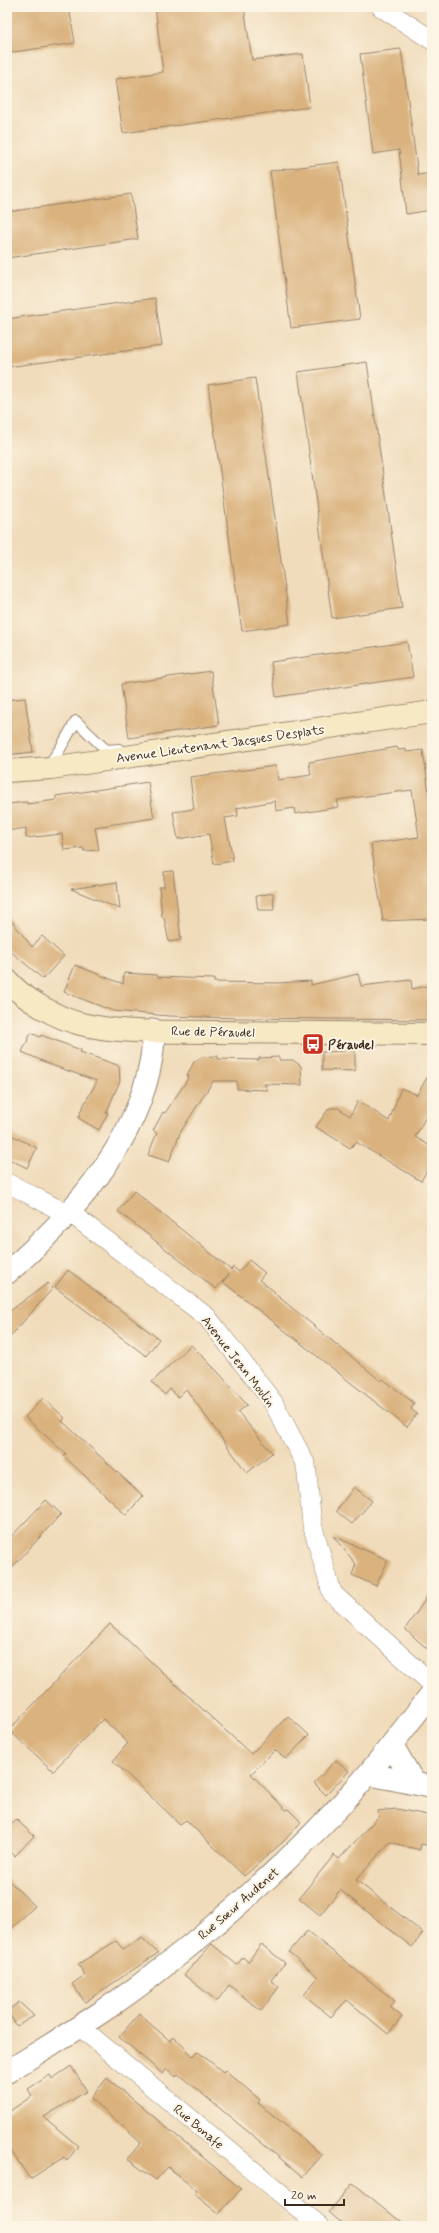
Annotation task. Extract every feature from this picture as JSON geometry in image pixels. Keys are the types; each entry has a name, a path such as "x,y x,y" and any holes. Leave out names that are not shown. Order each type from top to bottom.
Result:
{"main road":[{"name":"Avenue Lieutenant Jacques Desplats","path":"7,771 43,768 432,712"},
{"name":"Rue de Péraudel","path":"7,980 17,992 38,1006 80,1024 108,1028 432,1034"}],"street":[{"path":"381,7 432,40"},
{"path":"7,1273 67,1214 111,1158 123,1138 146,1076 154,1046 154,1030"},
{"name":"Avenue Jean Moulin","path":"7,1183 32,1194 56,1210 77,1218 207,1317 274,1402 306,1465 312,1524 332,1594 432,1684"},
{"name":"Rue Sœur Audenet","path":"7,2072 79,2026 152,1976 243,1900 285,1862 368,1774 432,1693"},
{"path":"392,1745 423,1785"},
{"path":"368,1774 423,1785"},
{"name":"Rue Bonafe","path":"79,2026 320,2226"}],"lane":[{"path":"43,768 52,762 76,721 107,750 279,726 300,732"}],"building":[{"path":"7,7 69,7 75,43 7,53"},
{"path":"155,7 244,7 252,60 303,54 310,107 123,133 115,79 163,72"},
{"path":"401,49 418,175 432,173 432,210 406,214 399,150 373,154 360,54"},
{"path":"339,162 360,319 291,328 270,171"},
{"path":"131,194 138,239 7,258 7,212"},
{"path":"155,298 162,346 7,367 7,319"},
{"path":"367,362 402,608 332,618 298,372"},
{"path":"255,378 290,624 242,631 208,385"},
{"path":"407,642 413,677 276,697 271,662"},
{"path":"211,671 219,725 129,738 121,684"},
{"path":"25,698 33,752 7,755 7,700"},
{"path":"397,747 398,750 406,749 406,752 423,750 432,815 432,919 383,921 371,844 419,837 412,790 337,800 339,807 295,814 294,808 276,811 275,801 237,808 238,816 225,818 233,861 214,864 209,834 178,839 173,812 194,809 190,777 276,766 278,780 311,775 309,762"},
{"path":"148,782 154,818 95,827 99,850 84,851 83,848 64,850 62,834 26,838 26,828 7,831 7,804 27,802 27,804 56,800 56,796"},
{"path":"173,871 181,940 169,942 164,918 162,917 159,887 164,887 164,872"},
{"path":"117,882 120,909 71,889"},
{"path":"273,893 274,910 258,910 256,896"},
{"path":"7,915 32,947 42,936 64,956 43,979 7,948"},
{"path":"75,965 123,984 124,973 157,975 157,977 214,979 214,982 278,983 311,981 311,985 358,974 361,986 411,980 412,989 432,985 432,1020 236,1018 169,1016 113,1011 64,992"},
{"path":"31,1033 40,1037 41,1035 81,1050 80,1052 119,1067 120,1081 106,1113 108,1113 99,1130 78,1118 97,1081 54,1066 22,1052"},
{"path":"355,1051 355,1071 322,1070 322,1052"},
{"path":"218,1056 218,1059 259,1060 259,1058 279,1057 279,1060 293,1060 301,1066 302,1085 264,1084 268,1090 237,1089 237,1081 213,1081 180,1133 169,1162 148,1155 157,1133 153,1131 163,1112 165,1113 189,1077 187,1075 194,1062 202,1057"},
{"path":"432,1069 432,1109 429,1111 415,1137 432,1147 432,1161 421,1181 356,1142 350,1148 316,1127 329,1108 338,1108 350,1116 358,1101 389,1121 401,1088 417,1095"},
{"path":"7,1133 37,1148 27,1168 7,1158"},
{"path":"134,1191 231,1270 233,1267 239,1272 249,1260 265,1273 259,1280 381,1381 383,1379 414,1403 411,1409 417,1414 407,1427 223,1282 229,1274 216,1289 118,1211"},
{"path":"68,1270 159,1339 146,1356 55,1287"},
{"path":"48,1283 53,1288 7,1340 7,1313"},
{"path":"191,1345 218,1372 247,1405 238,1412 272,1453 247,1473 186,1389 178,1397 170,1389 165,1395 152,1382"},
{"path":"43,1398 65,1418 62,1421 143,1496 126,1515 64,1456 66,1454 25,1417"},
{"path":"354,1487 372,1501 352,1524 336,1511"},
{"path":"46,1500 61,1514 7,1573 7,1541"},
{"path":"333,1536 388,1560 376,1586 352,1575 356,1564"},
{"path":"432,1590 432,1653 405,1629"},
{"path":"110,1624 251,1754 288,1716 309,1735 286,1759 275,1750 251,1774 286,1810 288,1809 301,1822 283,1842 244,1876 186,1820 180,1824 113,1761 128,1743 103,1719 53,1771 9,1730"},
{"path":"336,1760 349,1771 326,1795 314,1783"},
{"path":"397,1809 432,1816 432,1846 421,1844 420,1850 390,1842 356,1880 423,1933 412,1947 340,1890 320,1915 299,1898 334,1855 339,1859 379,1816 377,1811"},
{"path":"16,1819 34,1836 15,1856 7,1848 7,1828"},
{"path":"7,1879 35,1906 7,1933"},
{"path":"307,1931 395,2001 390,2007 402,2017 388,2034 347,2000 331,2017 304,1995 318,1977 289,1952"},
{"path":"142,1938 158,1953 85,2002 72,1984 85,1975 78,1964 116,1941 123,1949"},
{"path":"212,1944 237,1965 243,1957 248,1962 261,1944 285,1963 271,1980 279,1987 261,2011 229,1985 217,2001 184,1975"},
{"path":"19,2002 34,2016 17,2026 7,2011"},
{"path":"139,2014 170,2041 173,2036 193,2056 197,2051 223,2072 225,2070 260,2100 258,2103 322,2155 303,2177 178,2074 176,2077 167,2069 163,2074 119,2037"},
{"path":"71,2066 87,2091 44,2117 78,2146 67,2161 64,2157 30,2179 7,2145 7,2113 32,2096 28,2089 50,2075 52,2079"},
{"path":"107,2078 241,2189 219,2214 194,2194 197,2191 168,2167 156,2180 127,2159 141,2143 91,2098"},
{"path":"353,2183 406,2226 345,2226 329,2212"}],"place":[{"name":"Péraudel","path":"313,1044"}]}
